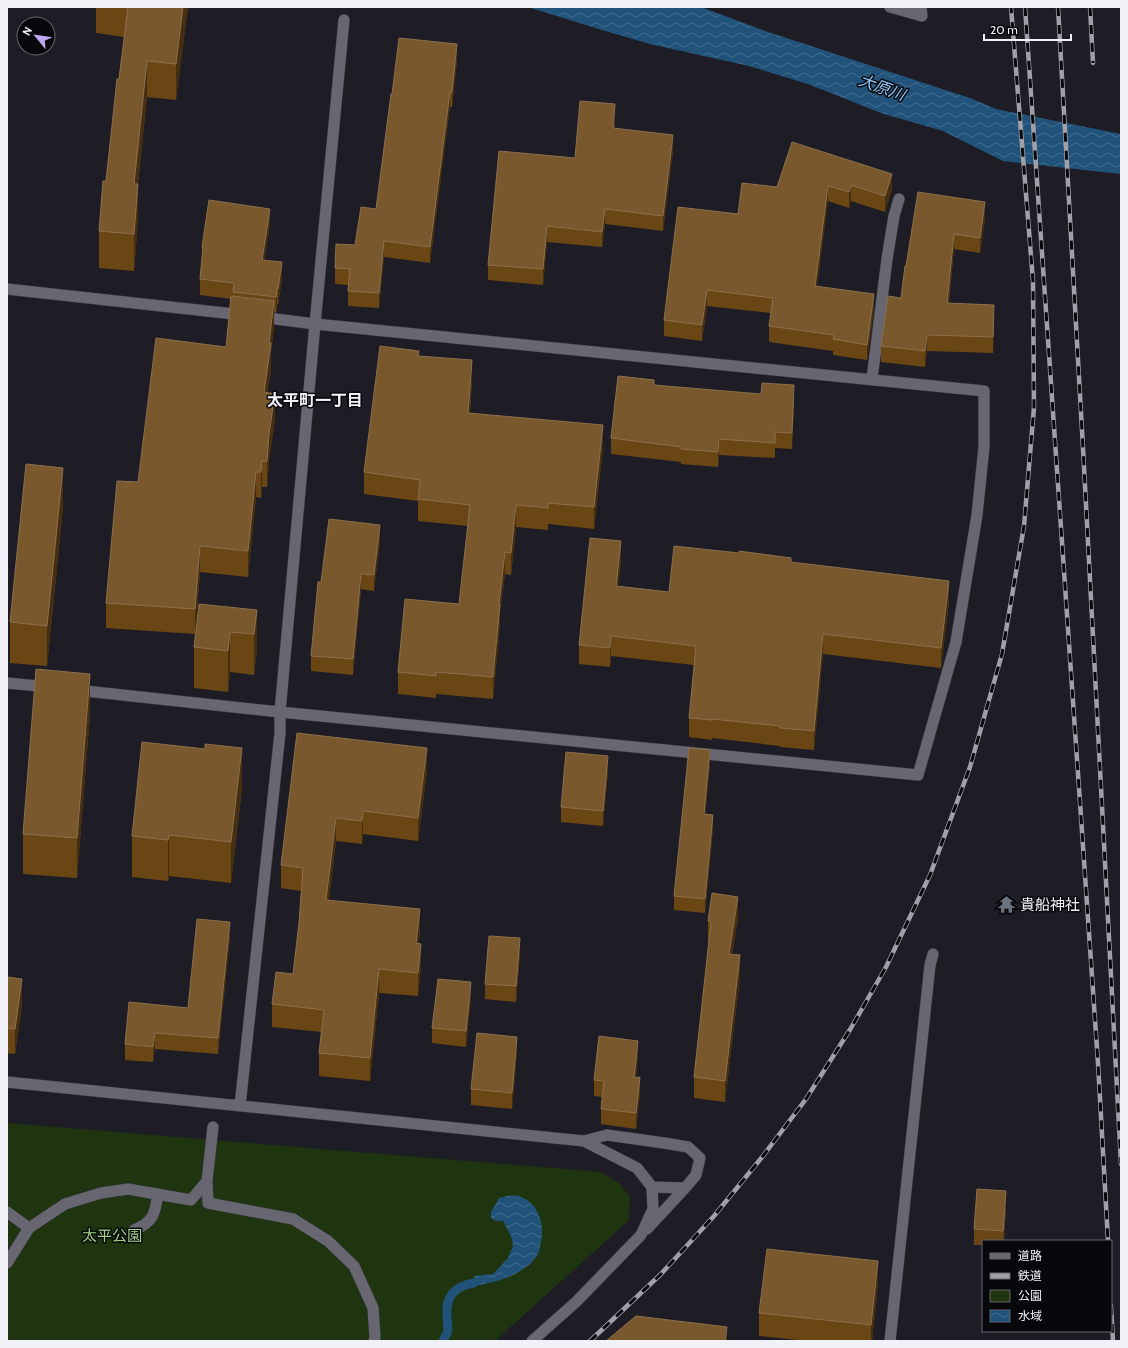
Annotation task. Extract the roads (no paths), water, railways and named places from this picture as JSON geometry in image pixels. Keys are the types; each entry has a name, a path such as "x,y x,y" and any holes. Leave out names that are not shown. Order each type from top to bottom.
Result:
{"street":[{"path":"890,7 922,16 921,7"},
{"path":"240,1106 280,733 280,712 344,20"},
{"path":"872,379 887,259 894,216 899,199"},
{"path":"7,289 315,324 984,391 984,448 977,514 956,642 918,775 280,712 7,683"},
{"path":"890,1341 930,965 933,954"},
{"path":"7,1082 584,1141 607,1135 688,1147 700,1158 696,1175 641,1235 576,1302 532,1341"},
{"path":"213,1127 207,1181 208,1203 293,1219 328,1241 354,1266 373,1308 374,1341"},
{"path":"584,1141 636,1168 652,1187 653,1209 641,1235"},
{"path":"7,1263 29,1228 65,1204 101,1193 128,1189 191,1200 207,1181"},
{"path":"652,1187 685,1188"},
{"path":"134,1230 143,1226 153,1216 156,1210 158,1194"},
{"path":"7,1212 29,1228"}],"water":[{"name":"大原川","path":"528,7 701,7 768,32 970,98 996,109 1121,134 1121,174 1003,161 943,131 881,113 808,84 749,66 650,44"},
{"path":"519,1196 526,1199 539,1214 542,1234 539,1252 527,1267 513,1275 498,1281 475,1286 474,1276 493,1274 508,1258 513,1246 511,1236 503,1221 496,1221 491,1218 491,1212 499,1198"}],"waterway":[{"path":"443,1341 448,1330 447,1311 450,1298 456,1290 474,1283"}],"railway":[{"path":"590,1341 661,1274 714,1216 763,1156 806,1099 851,1028 886,967 930,875 970,767 1002,654 1024,526 1034,407 1033,281 1011,7"},
{"path":"1025,7 1098,1063 1108,1240"},
{"path":"1058,7 1121,1164"},
{"path":"1090,7 1093,63"},
{"path":"1112,1324 1113,1341"}],"place":[{"name":"貴船神社","path":"1007,905"}],"district":[{"name":"太平町一丁目","path":"315,400"}],"park label":[{"name":"太平公園","path":"112,1236"}]}
